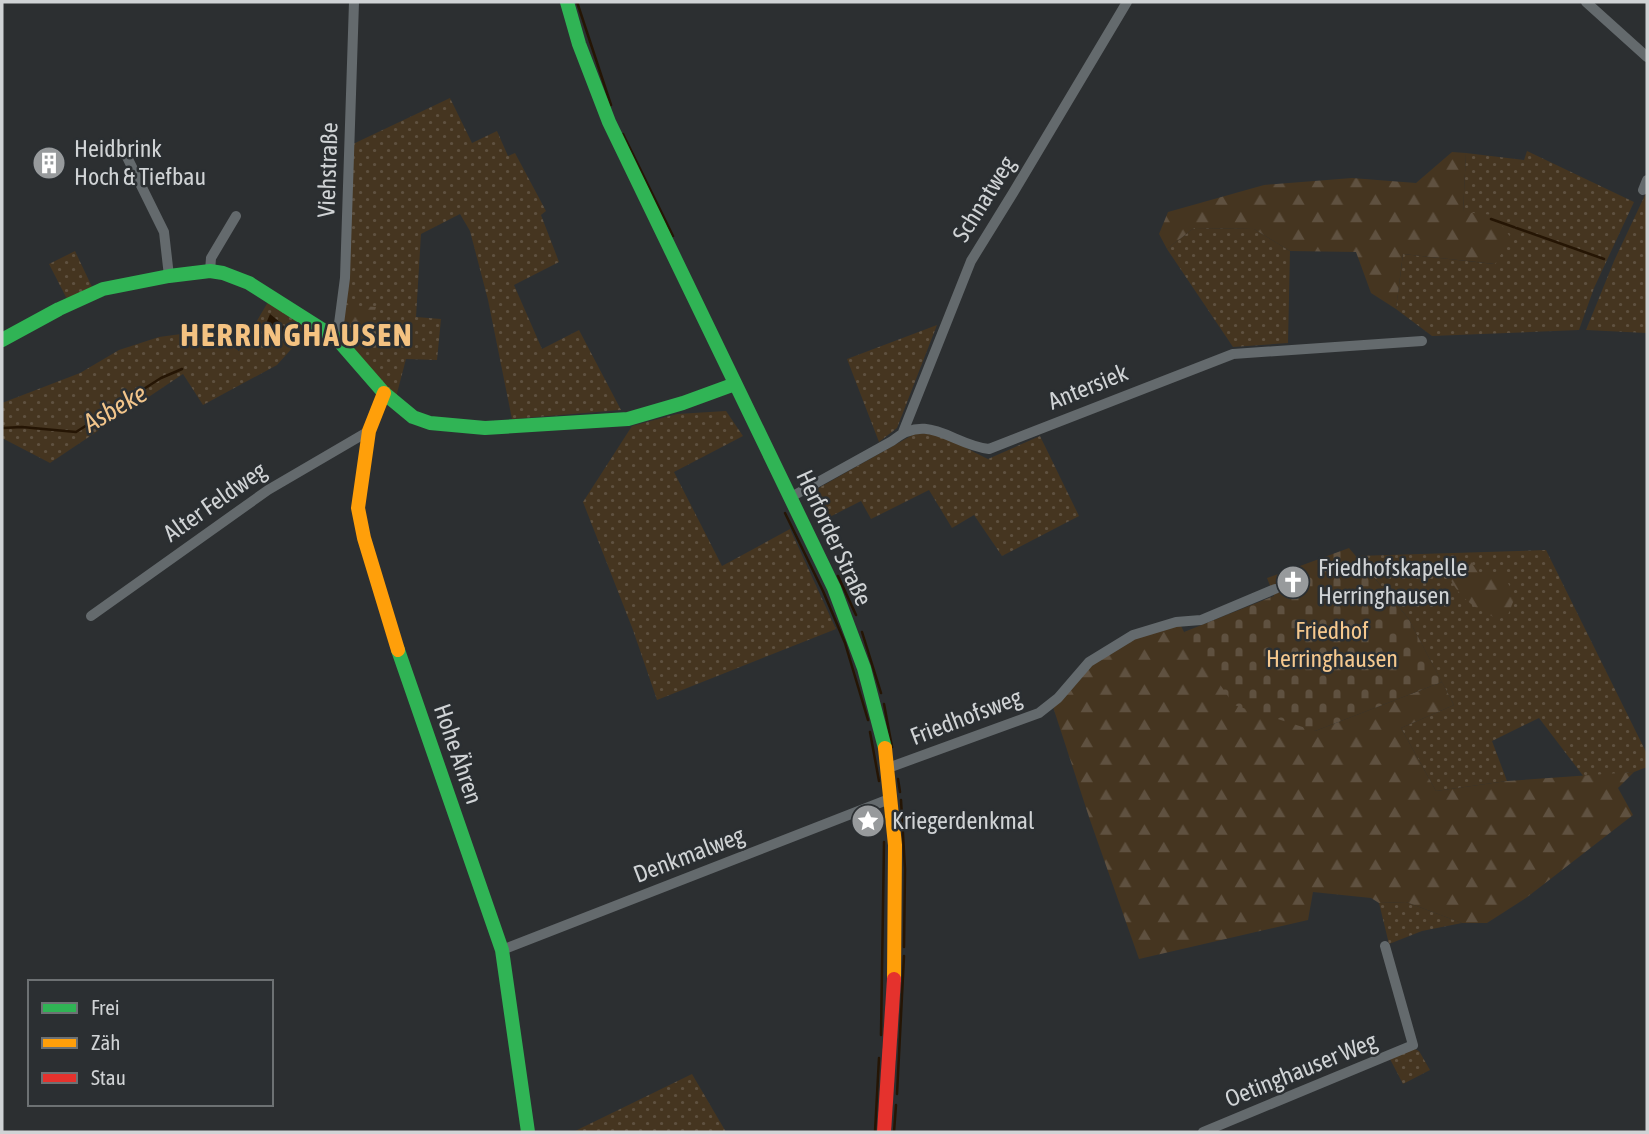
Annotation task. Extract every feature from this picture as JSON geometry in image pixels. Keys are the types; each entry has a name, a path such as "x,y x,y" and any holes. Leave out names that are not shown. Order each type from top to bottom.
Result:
{"street":[{"name":"Viehstraße","path":"337,339 345,278 355,2"},
{"name":"Herforder Straße","path":"567,2 579,44 609,122 791,497 834,588 862,657 888,768 895,853 895,950 884,1132"},
{"name":"Schnatweg","path":"903,432 971,261 1126,2"},
{"path":"1586,2 1647,57"},
{"path":"126,155 164,232 169,276"},
{"path":"210,271 211,258 236,216"},
{"path":"2,340 103,289 210,271 249,283 337,339 384,393 413,417 430,424 485,428 628,419 706,396 735,384"},
{"name":"Antersiek","path":"903,432 926,428 976,447 989,449 1233,354 1422,341"},
{"name":"Hohe Ähren","path":"384,393 369,431 358,508 364,538 414,699 502,950 528,1132"},
{"name":"Alter Feldweg","path":"91,616 268,490 369,431"},
{"path":"791,497 892,441 903,432"},
{"name":"Friedhofsweg","path":"888,768 1039,713 1058,698 1089,662 1133,635 1176,622 1201,620 1275,589"},
{"name":"Denkmalweg","path":"502,950 892,798"},
{"name":"Oetinghauser Weg","path":"1203,1132 1412,1040 1385,946"}],"green space":[{"path":"450,98 472,143 497,131 508,156 515,153 546,211 541,215 559,262 514,285 542,349 579,330 621,410 512,419 488,300 470,231 460,214 421,234 416,317 441,319 437,360 406,359 396,397 362,359 346,305 353,144"},
{"path":"1527,151 1634,202 1594,288 1579,330 1432,336 1396,309 1403,254 1494,264 1463,212 1466,153 1524,160"},
{"path":"1452,152 1466,153 1463,212 1494,215 1511,238 1495,264 1403,254 1396,309 1371,293 1356,252 1290,251 1254,229 1194,228 1167,249 1159,234 1168,212 1264,185 1352,178 1416,183"},
{"path":"1646,193 1647,333 1586,330 1614,261"},
{"path":"1194,228 1254,229 1290,251 1288,343 1233,347 1167,249"},
{"path":"75,251 93,289 68,301 49,264"},
{"path":"268,302 312,326 277,365 203,405 183,374 50,463 2,438 2,403 80,373 119,350 159,337 196,332 217,336 239,351"},
{"path":"346,305 376,307 362,359 350,346 345,335"},
{"path":"937,325 897,428 879,442 847,359"},
{"path":"726,411 743,436 674,472 722,566 790,529 836,629 657,700 583,502 632,426 677,414"},
{"path":"916,433 944,438 988,459 1040,436 1079,516 1002,556 974,515 952,528 929,490 871,519 861,501 818,523 807,500 815,490"},
{"name":"Friedhof Herringhausen","path":"1349,548 1408,618 1442,682 1315,731 1234,705 1184,632 1274,596 1267,578"},
{"path":"1546,550 1647,754 1647,767 1634,772 1584,777 1539,718 1492,741 1507,781 1436,791 1401,728 1454,705 1408,618 1356,556"},
{"path":"1470,560 1480,576 1503,573 1515,597 1508,615 1499,619 1480,610 1464,598 1452,582 1444,563"},
{"path":"1180,624 1184,632 1315,731 1442,682 1454,705 1401,728 1436,791 1507,781 1634,772 1618,788 1633,815 1526,898 1487,923 1462,923 1406,902 1379,903 1371,898 1313,892 1308,920 1139,959 1053,707 1090,666 1134,638"},
{"path":"1406,902 1462,923 1422,931 1389,944 1379,903"},
{"path":"1413,1048 1419,1051 1430,1070 1403,1084 1390,1059"},
{"path":"692,1074 726,1132 573,1132"}],"water":[{"path":"270,314 291,331 274,337 271,330 265,326"}],"waterway":[{"path":"577,2 611,105"},
{"path":"623,134 673,236"},
{"path":"1491,219 1604,259"},
{"name":"Asbeke","path":"2,428 76,432 161,378 182,369"},
{"path":"785,513 845,643 868,720"},
{"path":"838,576 856,615"},
{"path":"862,632 881,693"},
{"path":"884,704 892,747"},
{"path":"870,732 879,781"},
{"path":"898,779 900,792"},
{"path":"901,800 905,869 904,947"},
{"path":"881,1035 884,842"},
{"path":"897,1094 904,956"},
{"path":"875,1132 879,1058"},
{"path":"894,1132 896,1105"}],"traffic: fast":[{"path":"567,2 579,44 609,122 834,588 864,668 885,748"},
{"path":"2,340 103,289 210,271 249,283 337,339 384,393 413,417 430,423 485,428 628,419 735,384"},
{"path":"398,650 502,950 528,1132"}],"traffic: slow":[{"path":"384,393 369,431 358,508 364,538 398,650"},
{"path":"885,748 895,845 894,979"}],"traffic: jam":[{"path":"884,1132 894,979"}],"place":[{"name":"Heidbrink Hoch & Tiefbau","path":"49,163"},
{"name":"Friedhofskapelle Herringhausen","path":"1293,582"},
{"name":"Kriegerdenkmal","path":"868,821"}],"district":[{"name":"HERRINGHAUSEN","path":"297,335"}]}
